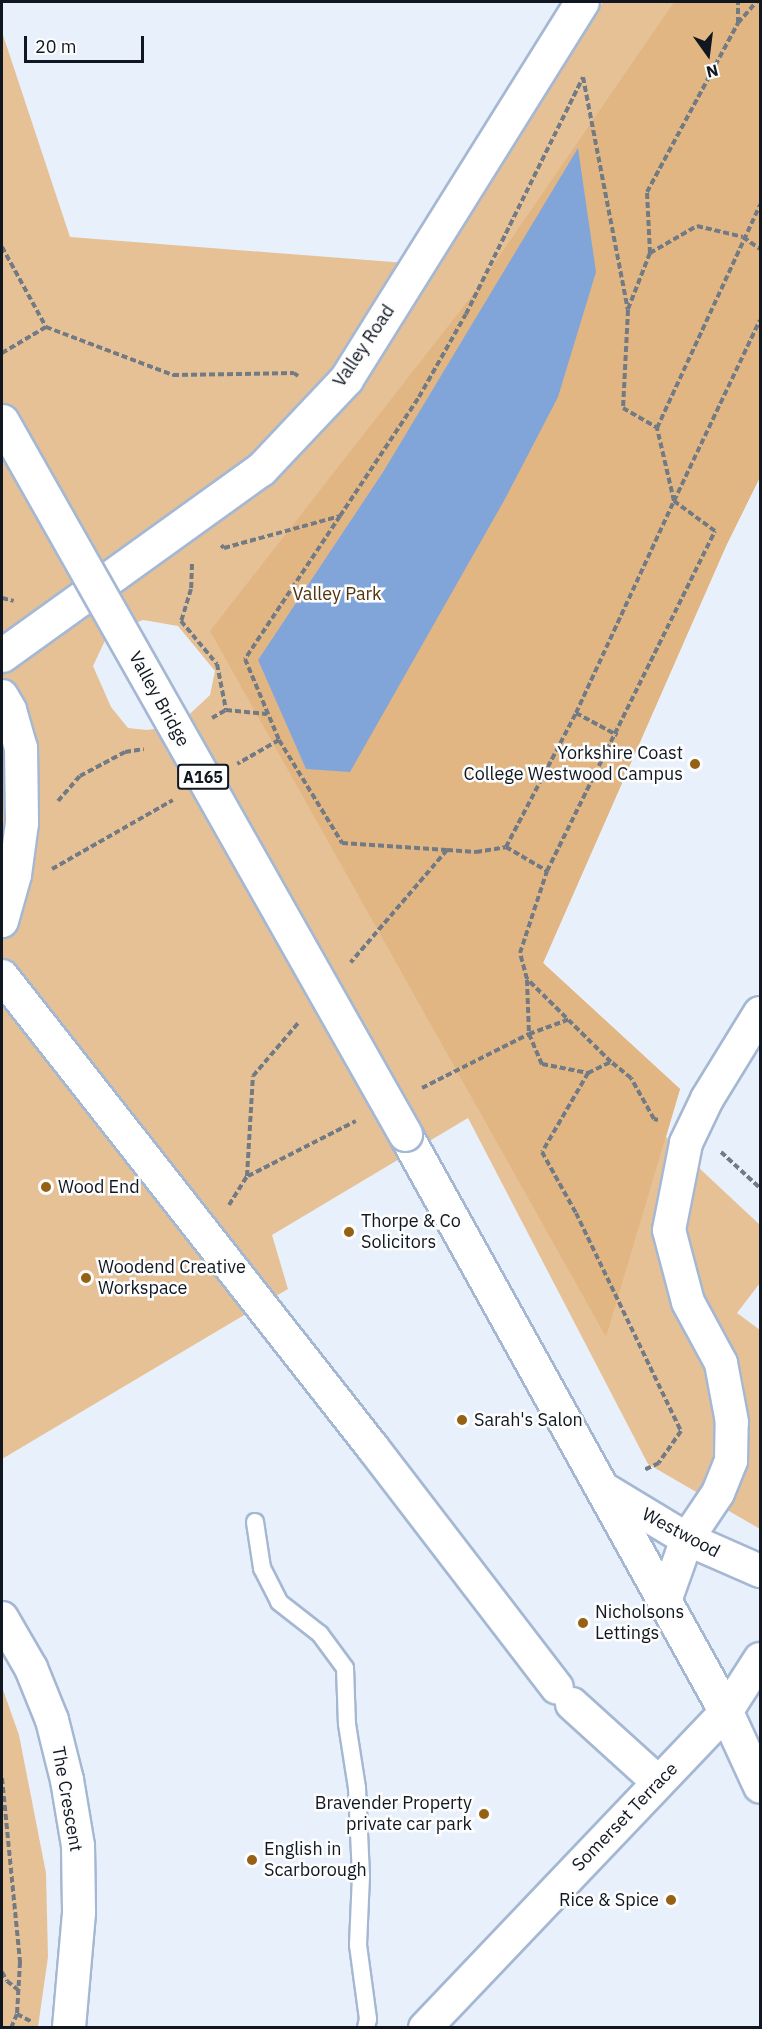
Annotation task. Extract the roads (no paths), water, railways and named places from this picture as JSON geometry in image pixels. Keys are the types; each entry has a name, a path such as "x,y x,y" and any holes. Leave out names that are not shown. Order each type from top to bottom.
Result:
{"main road":[{"name":"Valley Road","path":"2,656 261,469 346,379 582,2"},
{"name":"Valley Bridge","path":"2,421 604,1489"},
{"name":"A165","path":"604,1489 726,1712 760,1786"},
{"name":"A165","path":"726,1712 760,1756"}],"street":[{"path":"2,696 10,710 21,748 22,823 5,907"},
{"path":"2,976 565,1696 658,1782"},
{"path":"665,1601 687,1539 718,1493 731,1461 732,1422 721,1363 688,1302 669,1230 686,1143 707,1099 760,1013"},
{"name":"Westwood","path":"604,1489 687,1539 760,1571"},
{"name":"The Crescent","path":"2,1618 31,1668 52,1720 67,1780 78,1846 79,1913 69,2028"},
{"path":"726,1712 760,1659"},
{"name":"Somerset Terrace","path":"425,2028 726,1712"}],"lane":[{"path":"255,1522 262,1568 279,1602 320,1634 345,1668 346,1724 357,1788 361,1876 358,1945 368,2019 366,2028"}],"water":[{"path":"578,148 596,272 558,397 505,499 350,772 306,769 258,660 383,472"}],"place":[{"name":"Yorkshire Coast College Westwood Campus","path":"695,764"},
{"name":"Wood End","path":"46,1187"},
{"name":"Thorpe & Co Solicitors","path":"349,1232"},
{"name":"Woodend Creative Workspace","path":"86,1278"},
{"name":"Sarah's Salon","path":"462,1420"},
{"name":"Nicholsons Lettings","path":"583,1623"},
{"name":"Bravender Property private car park","path":"484,1814"},
{"name":"English in Scarborough","path":"252,1860"},
{"name":"Rice & Spice","path":"671,1900"}],"park label":[{"name":"Valley Park","path":"337,594"}]}
